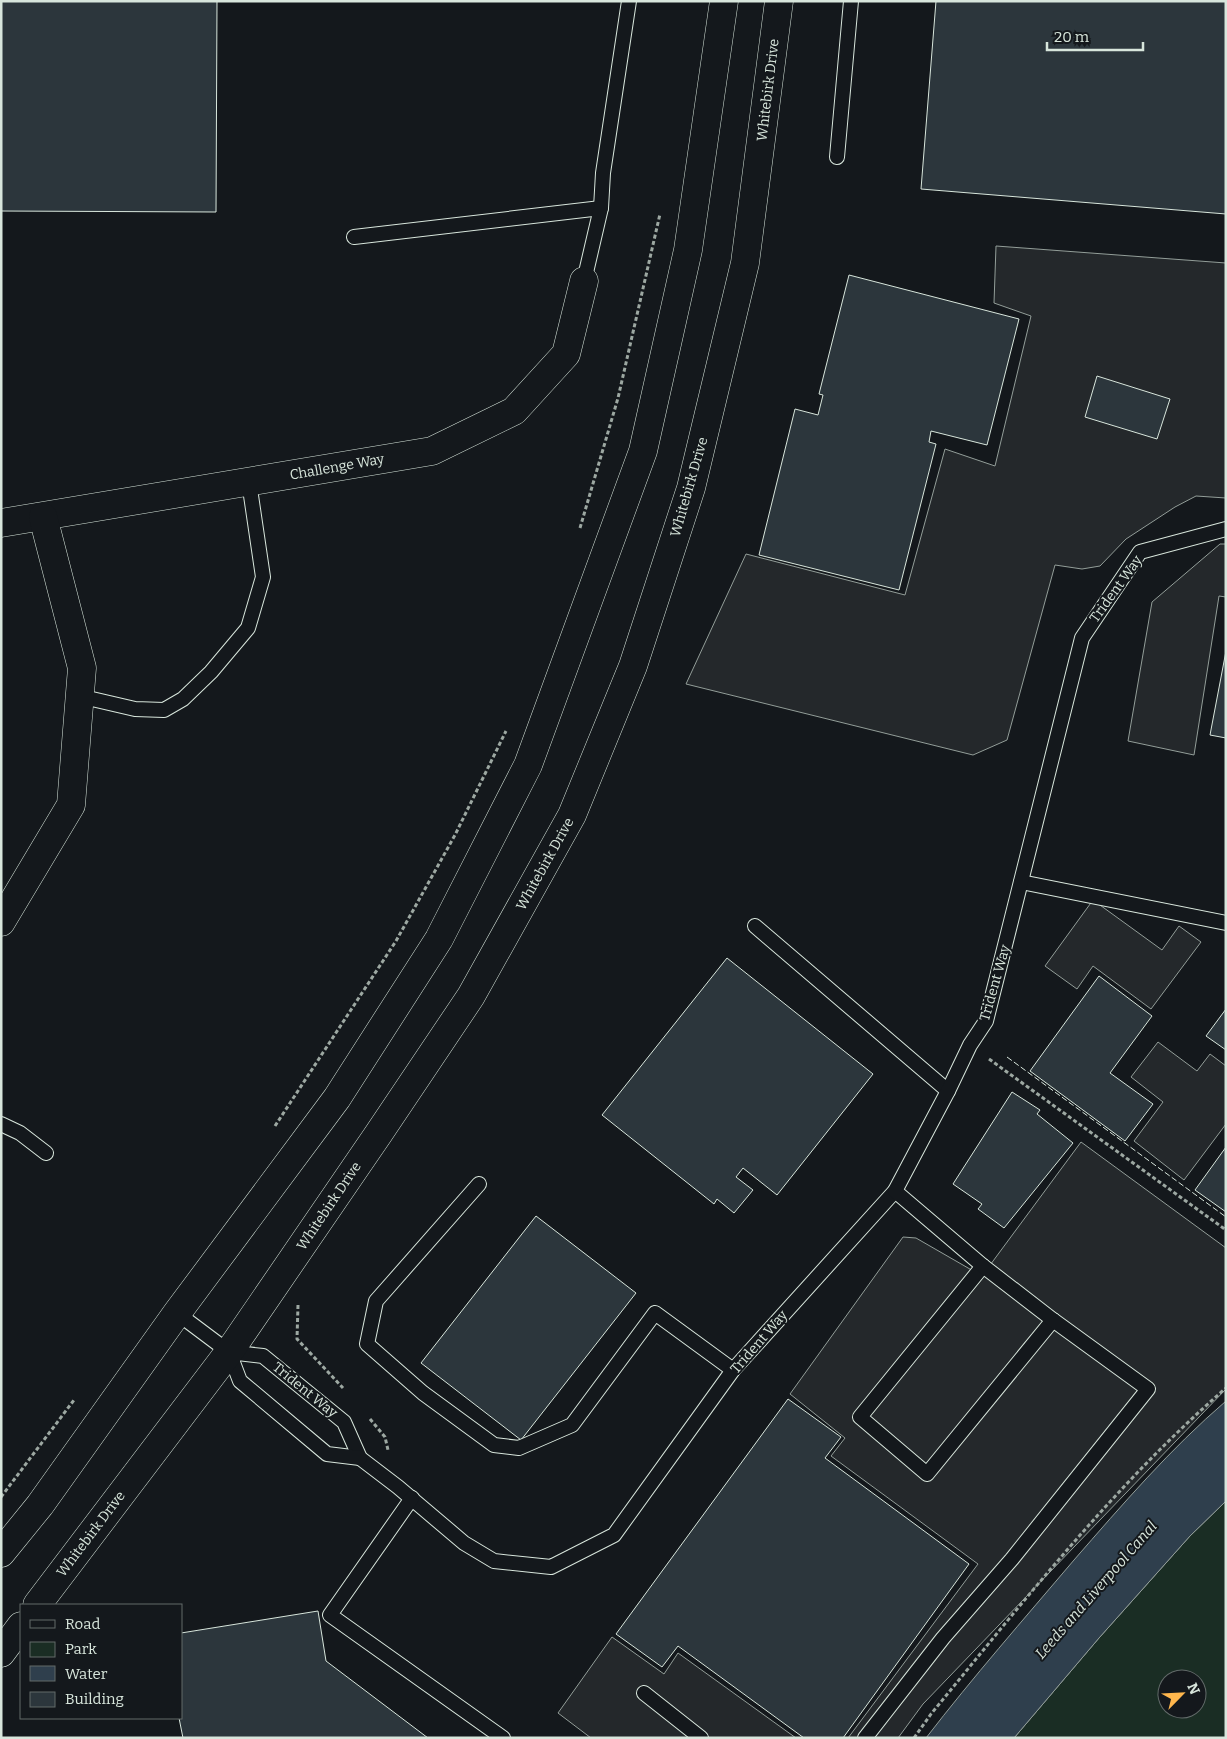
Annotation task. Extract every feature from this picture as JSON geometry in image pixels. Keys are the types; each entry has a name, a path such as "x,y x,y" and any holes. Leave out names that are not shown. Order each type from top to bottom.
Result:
{"main road":[{"path":"1,1553 40,1505 177,1313 337,1098 439,939 528,765 643,450 688,250 724,1"},
{"name":"Whitebirk Drive","path":"38,1604 229,1352 471,996 572,815 629,675 691,488 745,263 779,1"},
{"name":"Challenge Way","path":"1,523 432,451 514,411 566,354 584,281"},
{"path":"5,908 72,804 82,668 43,516"},
{"path":"1,1653 20,1627"}],"lane":[{"path":"584,281 601,208 604,173 629,1"},
{"path":"837,157 851,1"},
{"path":"354,237 601,208"},
{"path":"79,696 136,709 164,710 183,699 211,672 248,628 263,578 249,482"},
{"name":"Trident Way","path":"360,1458 344,1422 263,1356 229,1352 240,1382 327,1454 360,1458 398,1486 464,1543 494,1561 551,1567 614,1535 733,1370 895,1191 970,1045 986,1021 1082,638 1140,552 1226,529"},
{"path":"1021,882 1226,923"},
{"path":"756,926 948,1091"},
{"path":"1,1124 20,1133 46,1153"},
{"path":"479,1184 376,1300 367,1344 423,1393 478,1434 494,1445 519,1448 572,1425 655,1313 733,1370"},
{"path":"865,1738 943,1638 1012,1559 1148,1389 983,1266 895,1191"},
{"path":"983,1266 860,1416 927,1474 1053,1320"},
{"path":"177,1313 229,1352"},
{"path":"412,1498 330,1615 496,1736"},
{"path":"644,1693 701,1738"}],"path":[{"path":"579,533 618,398 662,208"},
{"path":"273,1130 396,941 455,835 509,723"},
{"path":"970,1045 1226,1230"},
{"path":"299,1297 297,1339 346,1392"},
{"path":"914,1738 931,1714 1039,1584 1132,1478 1188,1421 1226,1388"},
{"path":"366,1414 385,1437 398,1486"}],"green space":[{"path":"1226,1501 1226,1738 1014,1738 1099,1638 1190,1536"}],"shaded area":[{"path":"996,246 1226,263 1226,498 1196,496 1175,507 1126,539 1100,566 1082,569 1055,565 1007,740 973,755 686,684 746,554 905,595 945,449 995,466 1031,316 994,303"},
{"path":"1220,544 1226,544 1226,597 1219,596 1194,755 1128,741 1152,602"},
{"path":"1093,900 1162,950 1179,926 1201,942 1151,1009 1093,966 1077,989 1045,966"},
{"path":"1158,1042 1197,1071 1210,1054 1226,1066 1226,1124 1184,1180 1134,1141 1163,1102 1131,1077"},
{"path":"1081,1142 1226,1248 1226,1389 923,1704 898,1738 848,1738 978,1564 831,1456 845,1438 790,1394 903,1237 916,1238 982,1276"},
{"path":"612,1637 664,1674 678,1653 796,1738 591,1738 558,1713"}],"water":[{"name":"Leeds and Liverpool Canal","path":"1226,1401 1226,1501 1190,1536 1099,1638 1014,1738 926,1738 999,1648 1110,1519 1185,1438"}],"building":[{"path":"1,1 217,1 216,212 1,211"},
{"path":"936,1 1226,1 1226,214 921,189"},
{"path":"849,275 1019,319 987,445 931,431 929,442 936,444 899,590 759,555 795,409 818,415 823,395 819,394"},
{"path":"1097,376 1170,399 1157,439 1085,417"},
{"path":"1226,651 1226,738 1210,735"},
{"path":"727,958 873,1074 777,1195 743,1168 736,1177 753,1190 734,1213 717,1199 714,1204 602,1115"},
{"path":"1099,976 1152,1016 1110,1073 1153,1104 1125,1141 1030,1071"},
{"path":"1226,1009 1226,1050 1206,1036"},
{"path":"1012,1092 1040,1110 1037,1114 1073,1143 1004,1228 978,1209 982,1204 953,1184"},
{"path":"1226,1147 1226,1212 1195,1190"},
{"path":"536,1216 636,1293 521,1440 421,1363"},
{"path":"788,1399 841,1437 825,1458 969,1564 843,1738 804,1738 678,1646 662,1667 616,1634"},
{"path":"318,1611 326,1661 428,1738 183,1738 179,1719 182,1719 182,1633"}],"fence":[{"path":"1007,1057 1226,1217"}]}
